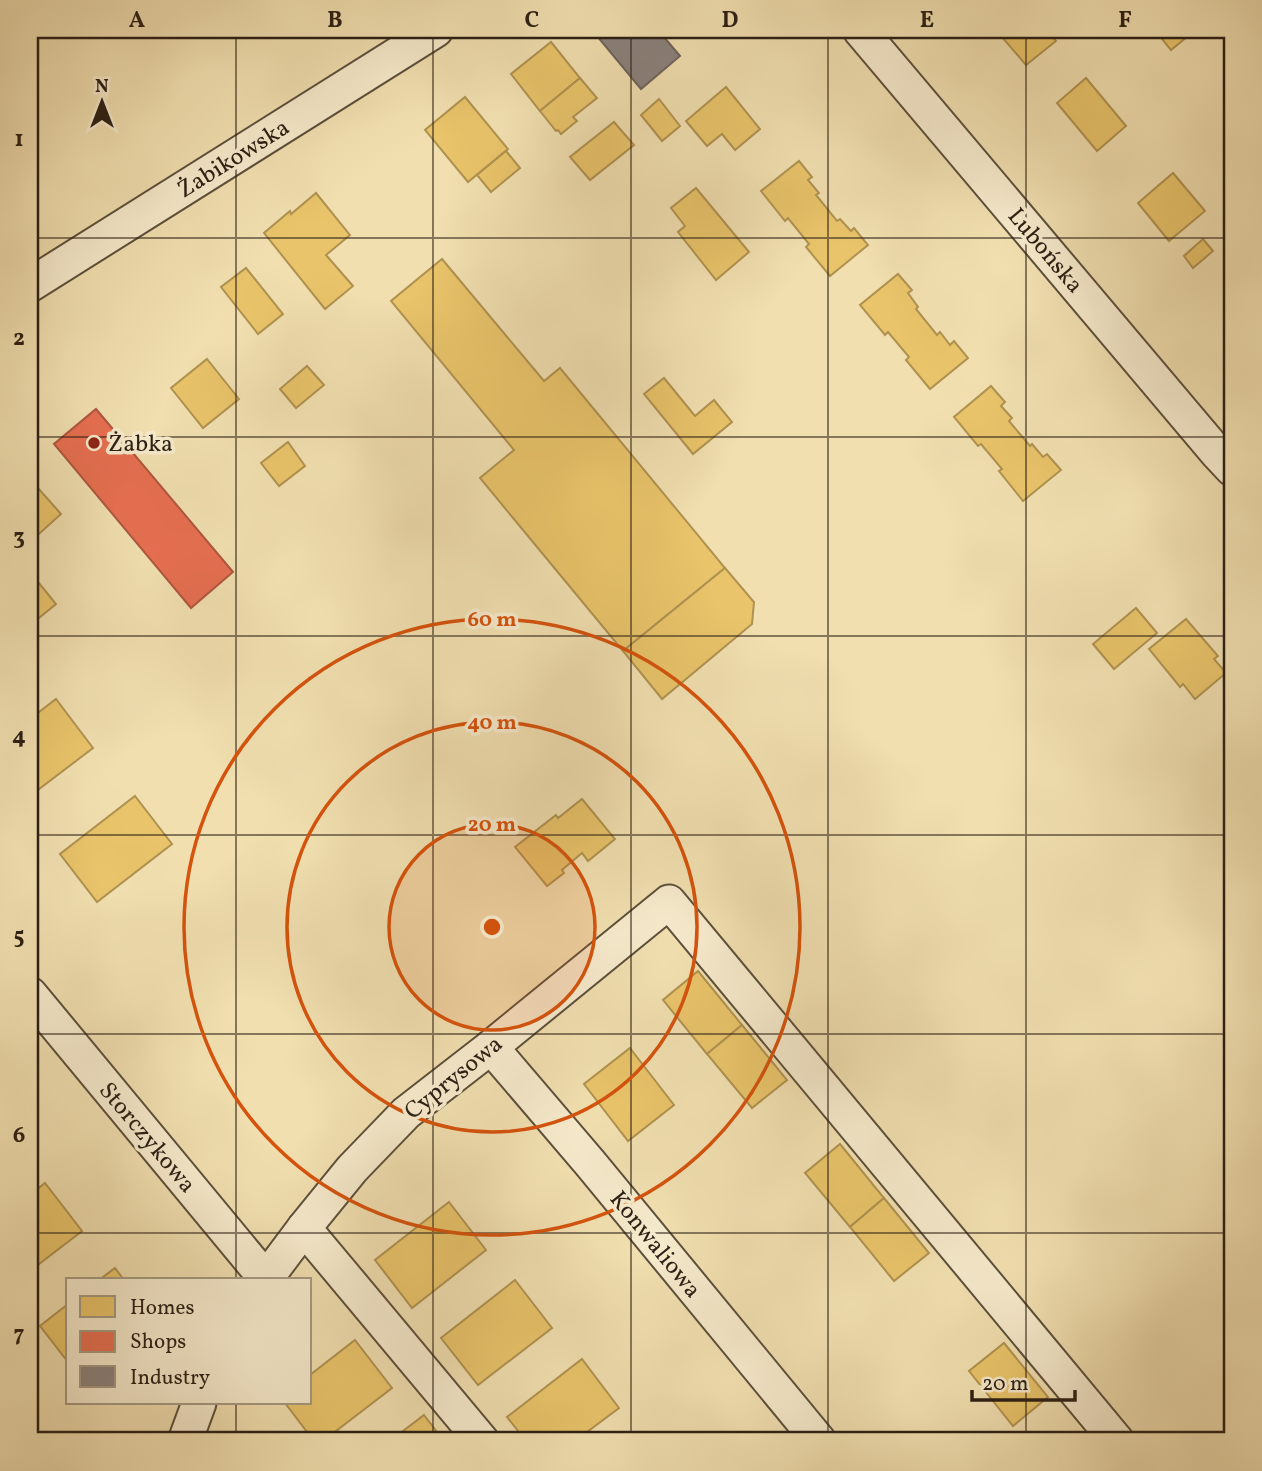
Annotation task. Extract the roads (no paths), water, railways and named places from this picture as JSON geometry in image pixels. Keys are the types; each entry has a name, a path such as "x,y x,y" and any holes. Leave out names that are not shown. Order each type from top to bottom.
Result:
{"street":[{"name":"Żabikowska","path":"30,285 436,30"},
{"name":"Lubońska","path":"860,30 1232,469"},
{"name":"Cyprysowa","path":"266,1278 352,1169 406,1113 668,902 1117,1441"},
{"name":"Storczykowa","path":"30,994 263,1278"},
{"name":"Konwaliowa","path":"491,1046 819,1441"},
{"path":"304,1228 482,1441"},
{"path":"185,1441 199,1404"}],"place":[{"name":"Żabka","path":"94,443"}]}
